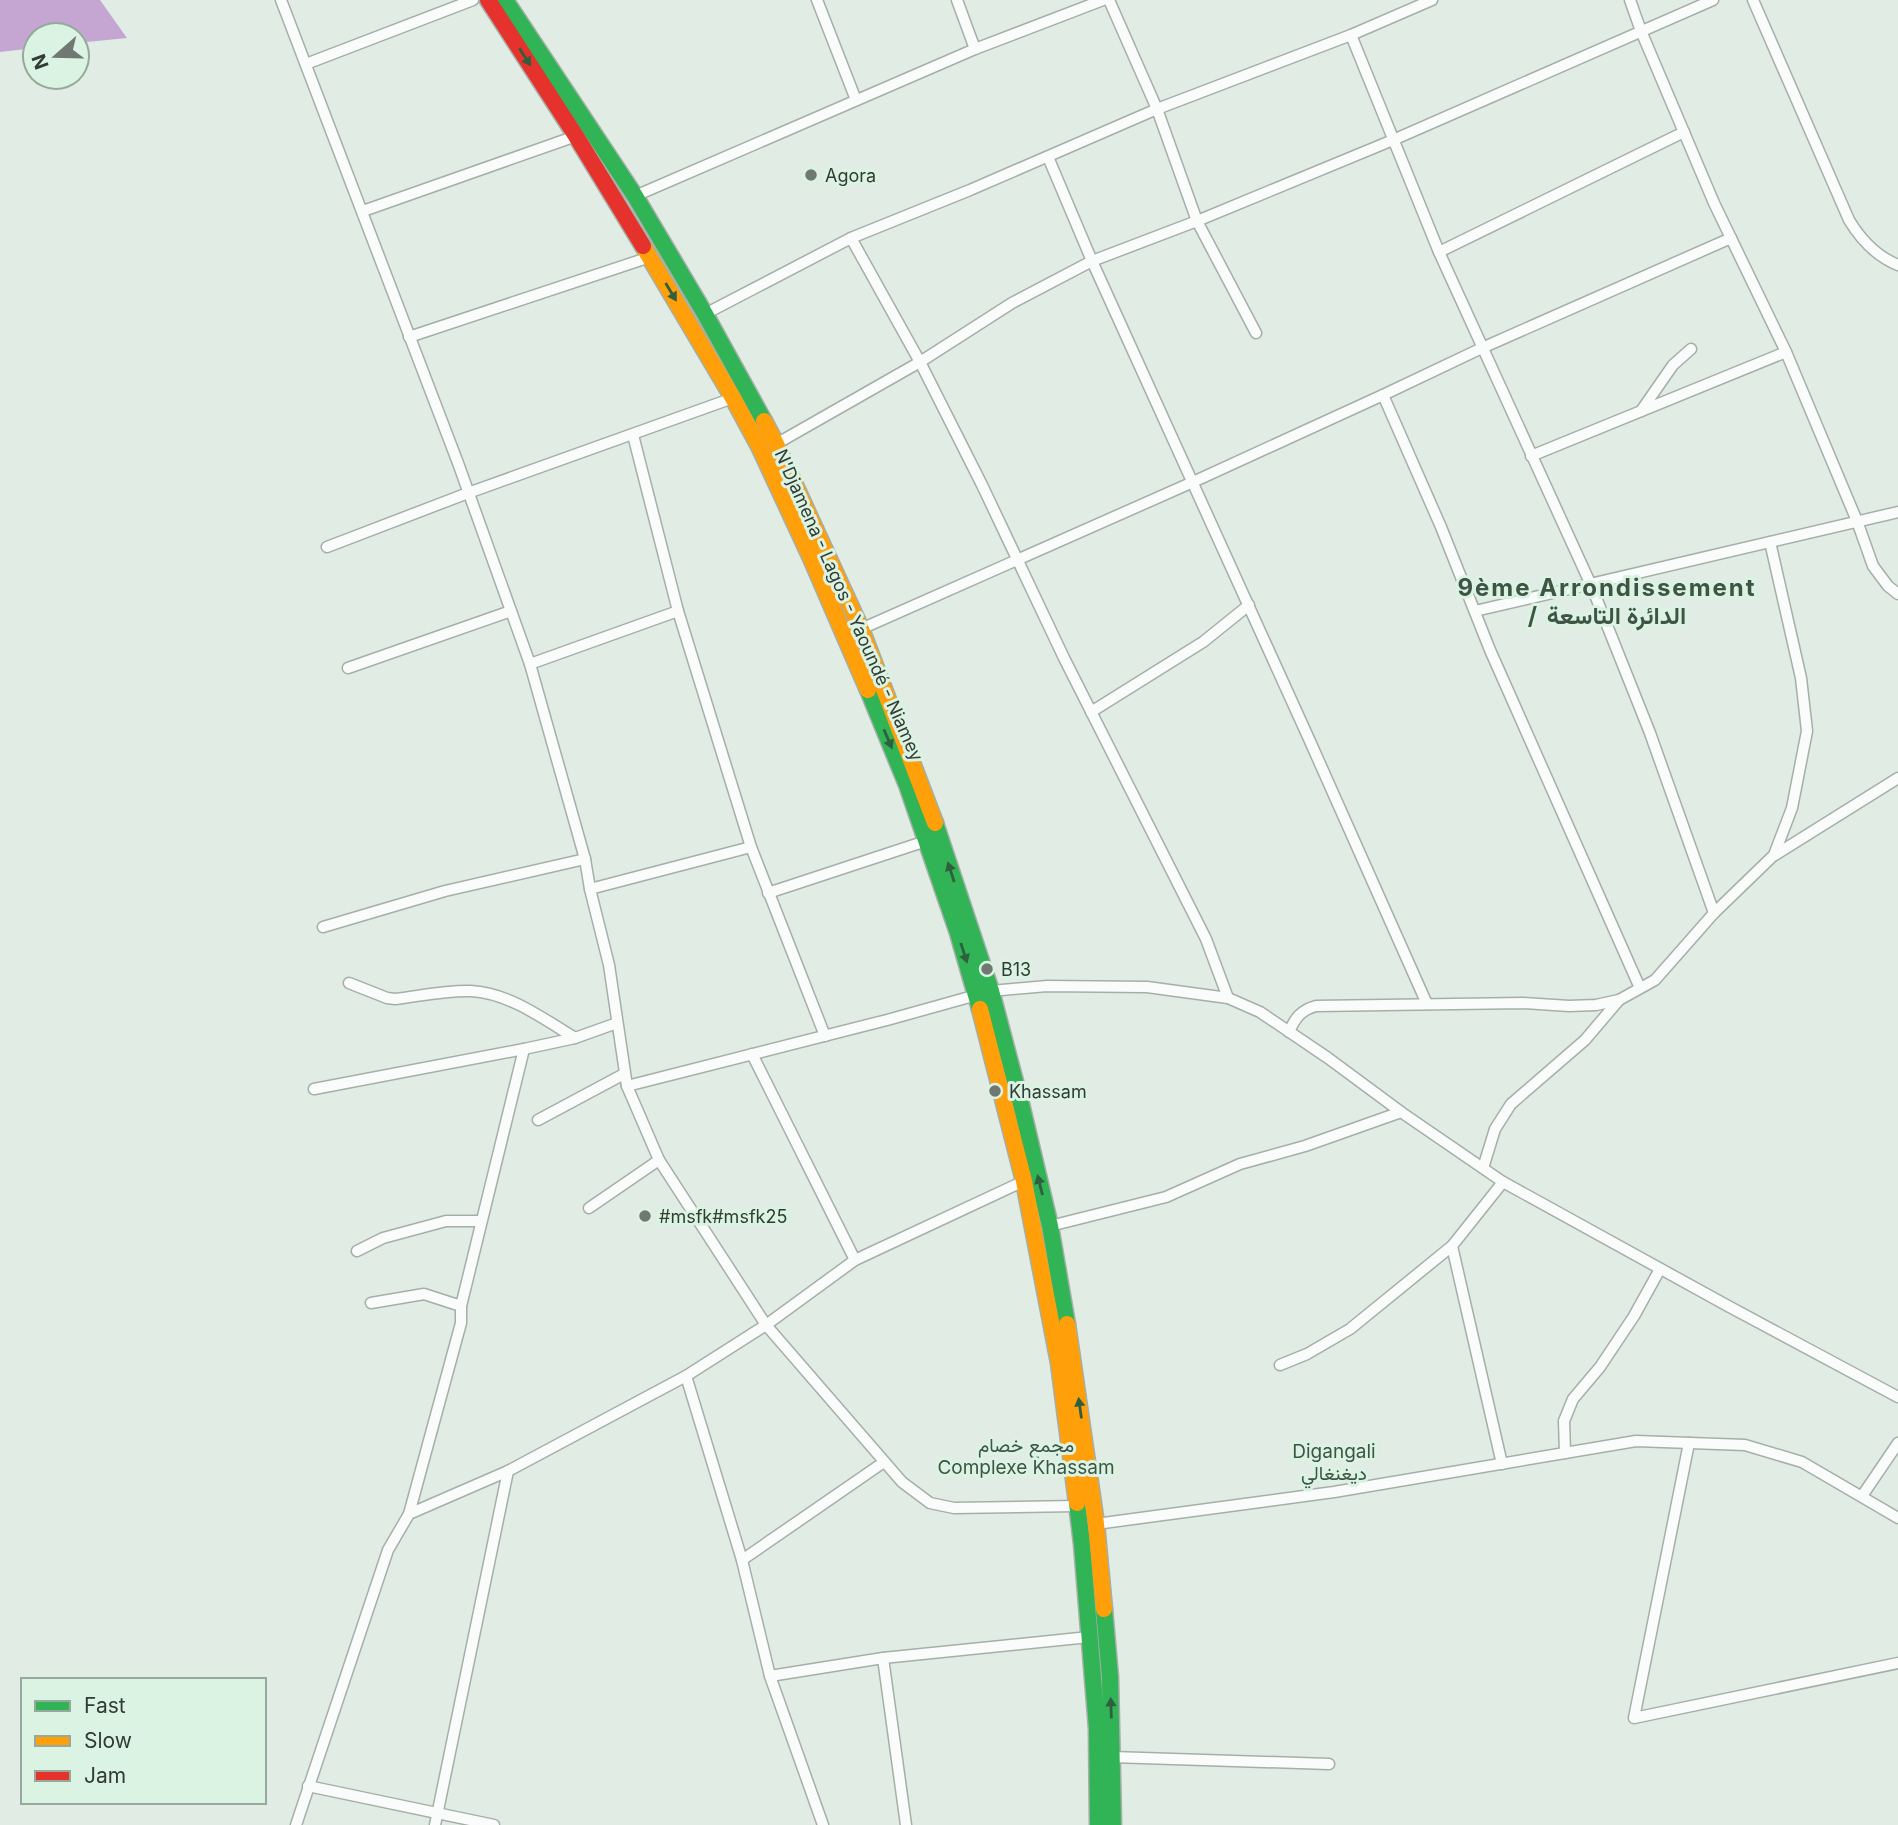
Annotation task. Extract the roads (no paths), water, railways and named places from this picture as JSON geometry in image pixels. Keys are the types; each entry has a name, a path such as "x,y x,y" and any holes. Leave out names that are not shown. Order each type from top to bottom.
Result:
{"highway":[{"name":"N'Djamena - Lagos - Yaoundé - Niamey","path":"488,0 650,257 760,448 853,653 907,785 984,993 1059,1363 1082,1544 1097,1728 1098,1825"},
{"name":"N'Djamena - Lagos - Yaoundé - Niamey","path":"509,1 635,196 705,314 776,444 861,629 940,836 1050,1226 1074,1361 1096,1524 1110,1677 1113,1825"}],"street":[{"path":"281,0 363,211 530,664 585,859 609,965 626,1086 659,1160 766,1325 902,1482 930,1503 954,1508 1076,1506"},
{"path":"306,64 473,0"},
{"path":"817,0 856,100"},
{"path":"957,0 975,49"},
{"path":"635,196 975,49 1103,0"},
{"path":"1109,0 1157,109 1196,221 1256,333"},
{"path":"705,314 851,238 1157,109 1351,35 1432,0"},
{"path":"1630,0 1714,203 1786,352 1857,521 1873,566 1888,586 1898,594"},
{"path":"776,444 920,362 1012,303 1092,261 1393,140 1713,0"},
{"path":"1753,0 1849,220 1867,245 1898,265"},
{"path":"1351,35 1439,252 1591,585 1650,733 1714,913"},
{"path":"1439,252 1684,132"},
{"path":"363,211 576,136"},
{"path":"1048,157 1092,261 1249,604 1427,1004"},
{"path":"851,238 920,362 1019,560 1091,712 1206,939 1228,998"},
{"path":"861,629 1731,238"},
{"path":"409,337 650,257"},
{"path":"1640,411 1673,365 1691,349"},
{"path":"1531,456 1786,352"},
{"path":"1383,395 1640,988"},
{"path":"327,547 468,493 733,398"},
{"path":"633,435 678,611 751,848 825,1035"},
{"path":"1475,611 1898,512"},
{"path":"1770,542 1801,678 1807,731 1792,808 1774,855"},
{"path":"1091,712 1203,642 1249,604"},
{"path":"348,668 511,611"},
{"path":"530,664 678,611"},
{"path":"1289,1032 1298,1015 1316,1006 1522,1003 1569,1006 1596,1005 1619,1000 1655,981 1714,913 1774,855 1898,778"},
{"path":"768,893 926,841"},
{"path":"590,889 751,848"},
{"path":"323,928 445,891 585,859"},
{"path":"349,983 395,999 471,991 491,994 520,1006 575,1038"},
{"path":"626,1086 984,993 1047,986 1147,988 1228,998 1260,1012 1503,1182 1898,1397"},
{"path":"1483,1168 1495,1129 1511,1104 1585,1040 1619,1000"},
{"path":"314,1089 575,1038 617,1023"},
{"path":"296,1825 388,1550 410,1514 461,1323 461,1306 524,1049"},
{"path":"752,1054 855,1260"},
{"path":"538,1120 624,1074"},
{"path":"1050,1226 1166,1197 1240,1164 1305,1146 1401,1112"},
{"path":"589,1208 659,1160"},
{"path":"410,1514 508,1471 686,1377 766,1325 855,1260 1024,1181"},
{"path":"1280,1365 1307,1354 1350,1329 1452,1246 1503,1182"},
{"path":"357,1251 383,1238 446,1221 481,1221"},
{"path":"1452,1246 1502,1464"},
{"path":"1565,1453 1563,1421 1573,1399 1600,1367 1634,1316 1660,1269"},
{"path":"370,1303 424,1294 461,1306"},
{"path":"686,1377 742,1560 769,1676 823,1825"},
{"path":"1096,1524 1334,1492 1636,1441 1745,1446 1802,1462 1898,1518"},
{"path":"1689,1443 1634,1718 1898,1663"},
{"path":"1863,1496 1898,1443"},
{"path":"742,1560 884,1462"},
{"path":"435,1825 508,1471"},
{"path":"769,1676 883,1658 1089,1637"},
{"path":"883,1658 906,1825"},
{"path":"1112,1757 1329,1764"},
{"path":"308,1786 494,1825"}],"place":[{"name":"Agora","path":"811,175"},
{"name":"B13","path":"987,969"},
{"name":"Khassam","path":"995,1091"},
{"name":"#msfk#msfk25","path":"645,1216"}],"district":[{"name":"9ème Arrondissement / الدائرة التاسعة","path":"1607,601"},
{"name":"مجمع خصام Complexe Khassam","path":"1026,1456"},
{"name":"Digangali ديغنغالي","path":"1334,1462"}]}
